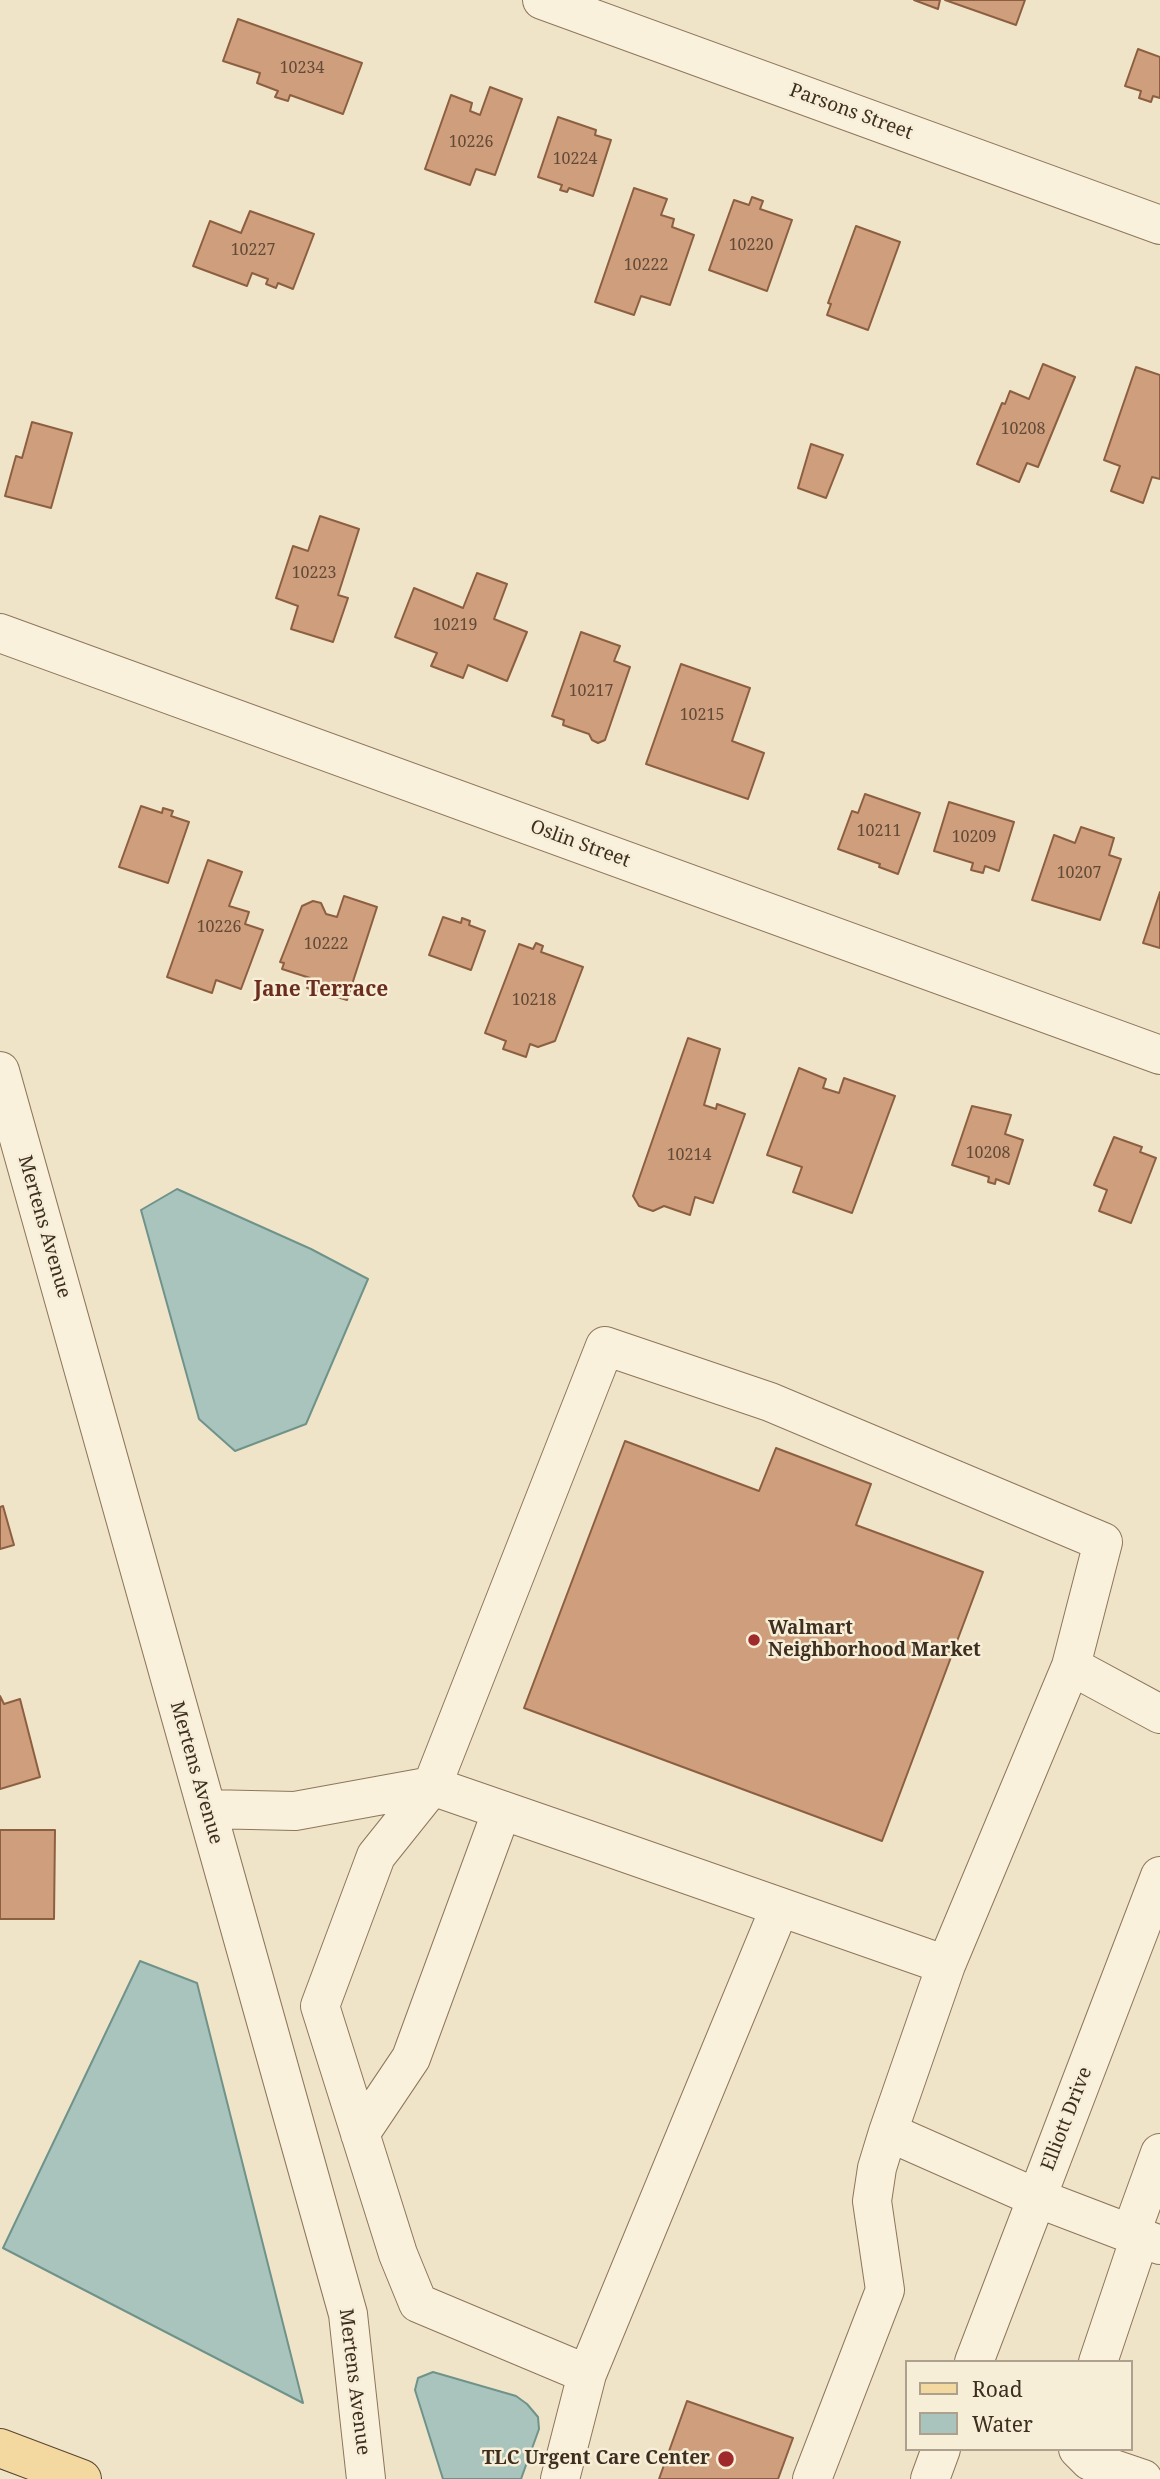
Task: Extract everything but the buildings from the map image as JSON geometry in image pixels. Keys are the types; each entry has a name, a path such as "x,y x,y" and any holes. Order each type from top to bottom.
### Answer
{"main road":[{"path":"0,2448 82,2479"}],"street":[{"name":"Parsons Street","path":"542,0 1160,225"},
{"name":"Oslin Street","path":"0,632 1160,1055"},
{"name":"Mertens Avenue","path":"0,1071 348,2314 366,2479"},
{"path":"587,2374 418,2303 398,2254 320,2006 376,1856 432,1786 605,1346 770,1402 1103,1542 1072,1666 946,1965 888,2132 877,2168 872,2201 885,2290 812,2479"},
{"path":"1072,1666 1160,1713"},
{"path":"207,1809 295,1811 432,1786 946,1965"},
{"path":"360,2134 411,2058 502,1810"},
{"name":"Elliott Drive","path":"975,2360 1158,1887"},
{"path":"560,2479 587,2374 780,1907"},
{"path":"888,2132 1037,2199 1144,2238"},
{"path":"1099,2360 1144,2238 1160,2152"},
{"path":"930,2479 940,2451"},
{"path":"1080,2451 1090,2461 1143,2479"}],"water":[{"path":"177,1189 311,1249 368,1279 306,1424 235,1451 199,1419 141,1210"},
{"path":"140,1961 197,1983 303,2403 3,2248"},
{"path":"433,2372 516,2396 538,2417 539,2429 521,2479 443,2479 415,2390 418,2378"}],"place":[{"name":"Walmart Neighborhood Market","path":"754,1640"},
{"name":"TLC Urgent Care Center","path":"726,2459"}],"district":[{"name":"Jane Terrace","path":"321,990"}]}
